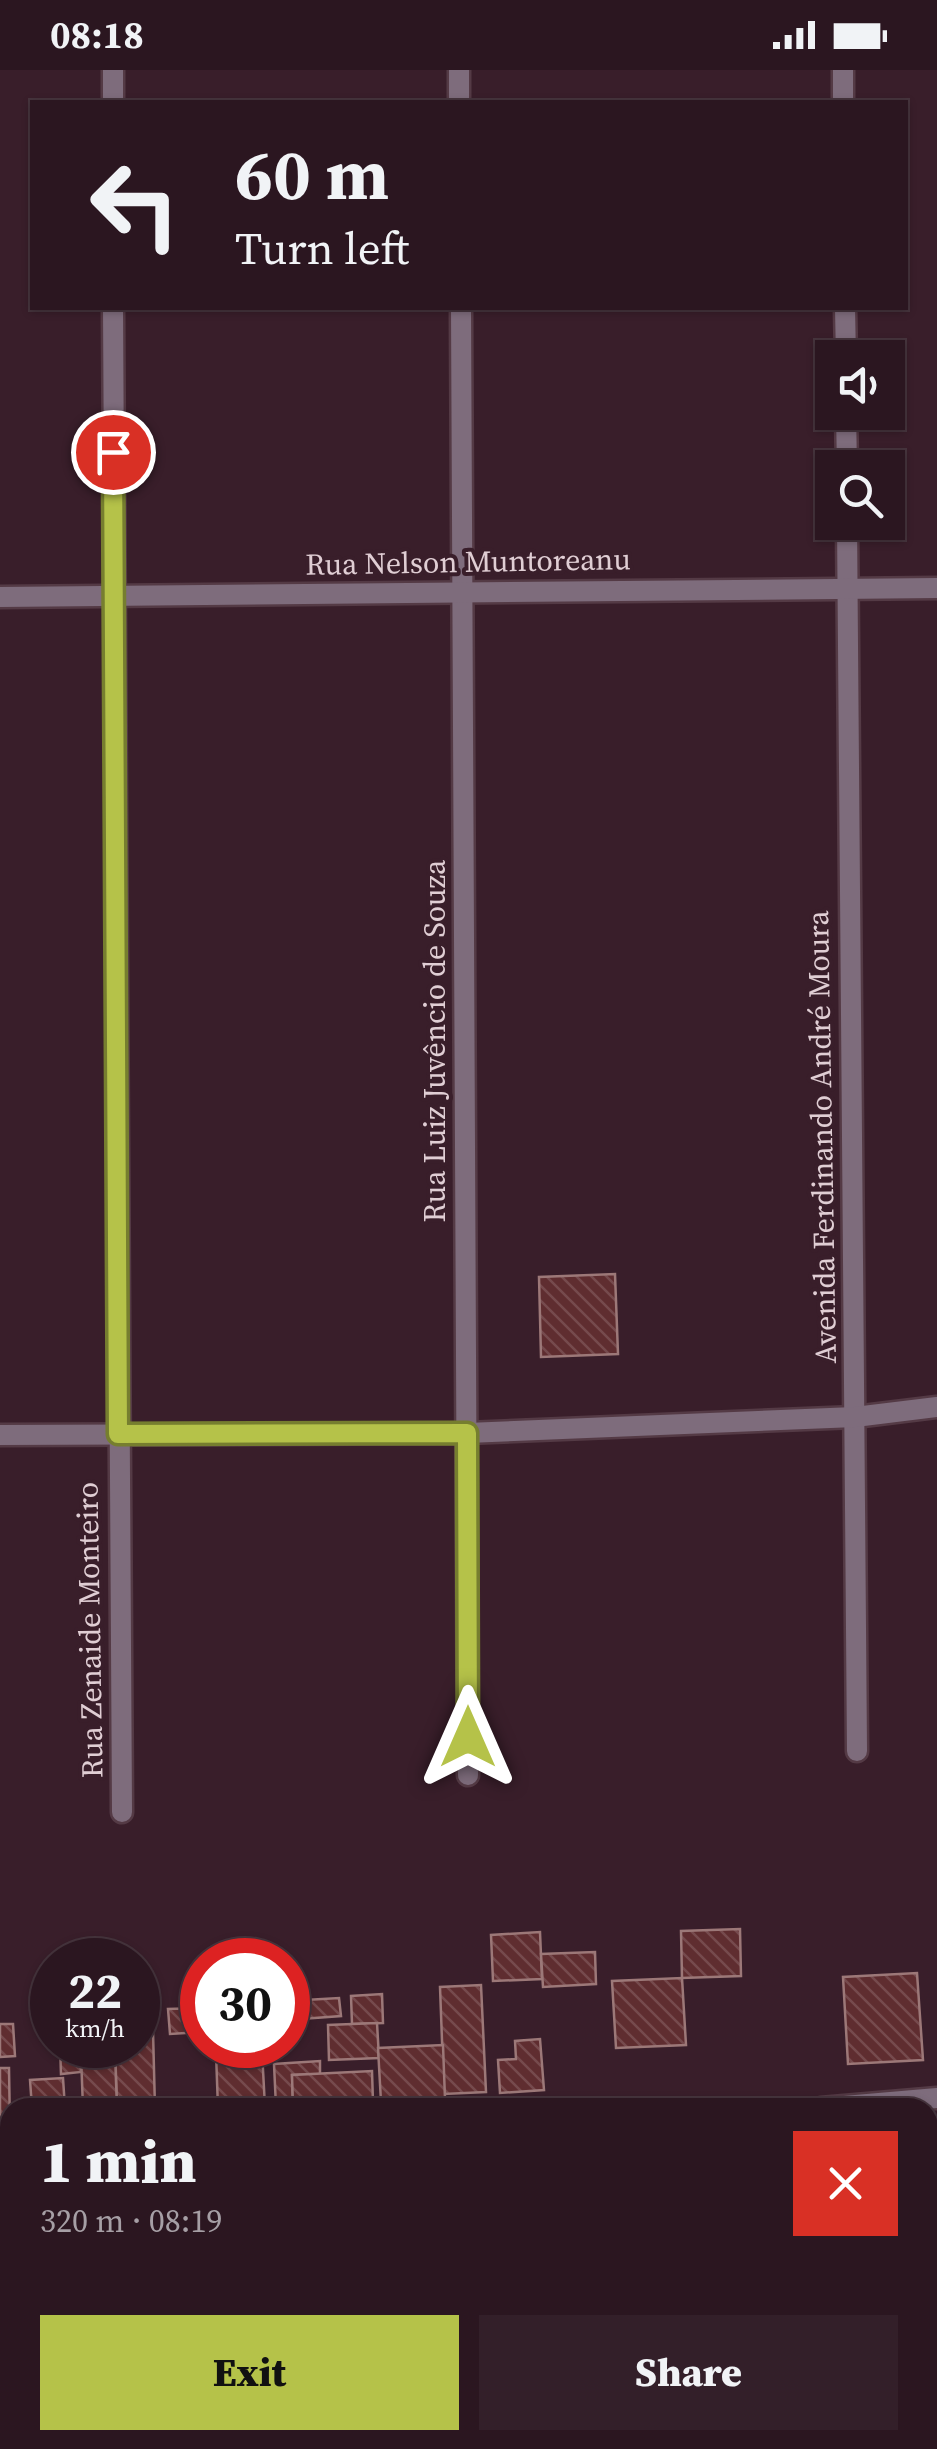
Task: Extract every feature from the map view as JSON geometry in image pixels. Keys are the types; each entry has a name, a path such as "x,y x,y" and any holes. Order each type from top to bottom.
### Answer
{"street":[{"path":"113,70 113,100"},
{"path":"459,70 460,100"},
{"path":"843,70 844,100"},
{"name":"Rua Zenaide Monteiro","path":"113,310 122,1812"},
{"name":"Rua Luiz Juvêncio de Souza","path":"460,310 468,1775"},
{"path":"845,310 846,340"},
{"name":"Avenida Ferdinando André Moura","path":"847,540 857,1751"},
{"name":"Rua Nelson Muntoreanu","path":"0,597 937,588"},
{"path":"0,1435 467,1433 855,1417 937,1407"}],"building":[{"path":"615,1274 618,1354 541,1357 539,1277"},
{"path":"740,1929 741,1976 682,1978 681,1931"},
{"path":"540,1932 542,1979 493,1981 491,1935"},
{"path":"595,1952 596,1984 543,1987 541,1954"},
{"path":"917,1973 923,2060 848,2064 843,1977"},
{"path":"682,1978 686,2045 616,2048 612,1981"},
{"path":"481,1985 486,2092 444,2094 440,1987"},
{"path":"382,1994 383,2023 352,2024 351,1996"},
{"path":"339,1998 341,2016 310,2018 310,2000"},
{"path":"168,2009 180,2009 180,2033 170,2034"},
{"path":"377,2023 379,2058 329,2060 328,2025"},
{"path":"0,2024 13,2024 15,2056 0,2057"},
{"path":"540,2039 544,2090 500,2093 498,2060 516,2059 515,2041"},
{"path":"443,2045 445,2098 381,2098 378,2048"},
{"path":"320,2061 320,2074 292,2075 293,2098 276,2098 274,2068 310,2068 310,2062"},
{"path":"0,2068 9,2068 10,2098 0,2098"},
{"path":"61,2068 81,2068 81,2072 61,2074"},
{"path":"81,2068 116,2068 117,2098 83,2098"},
{"path":"116,2068 154,2068 155,2098 117,2098"},
{"path":"217,2068 263,2068 265,2098 218,2098"},
{"path":"372,2071 373,2098 293,2098 292,2075"},
{"path":"63,2078 64,2098 31,2098 30,2080"}],"route":[{"path":"113,452 118,1434 467,1433 468,1737"}]}
